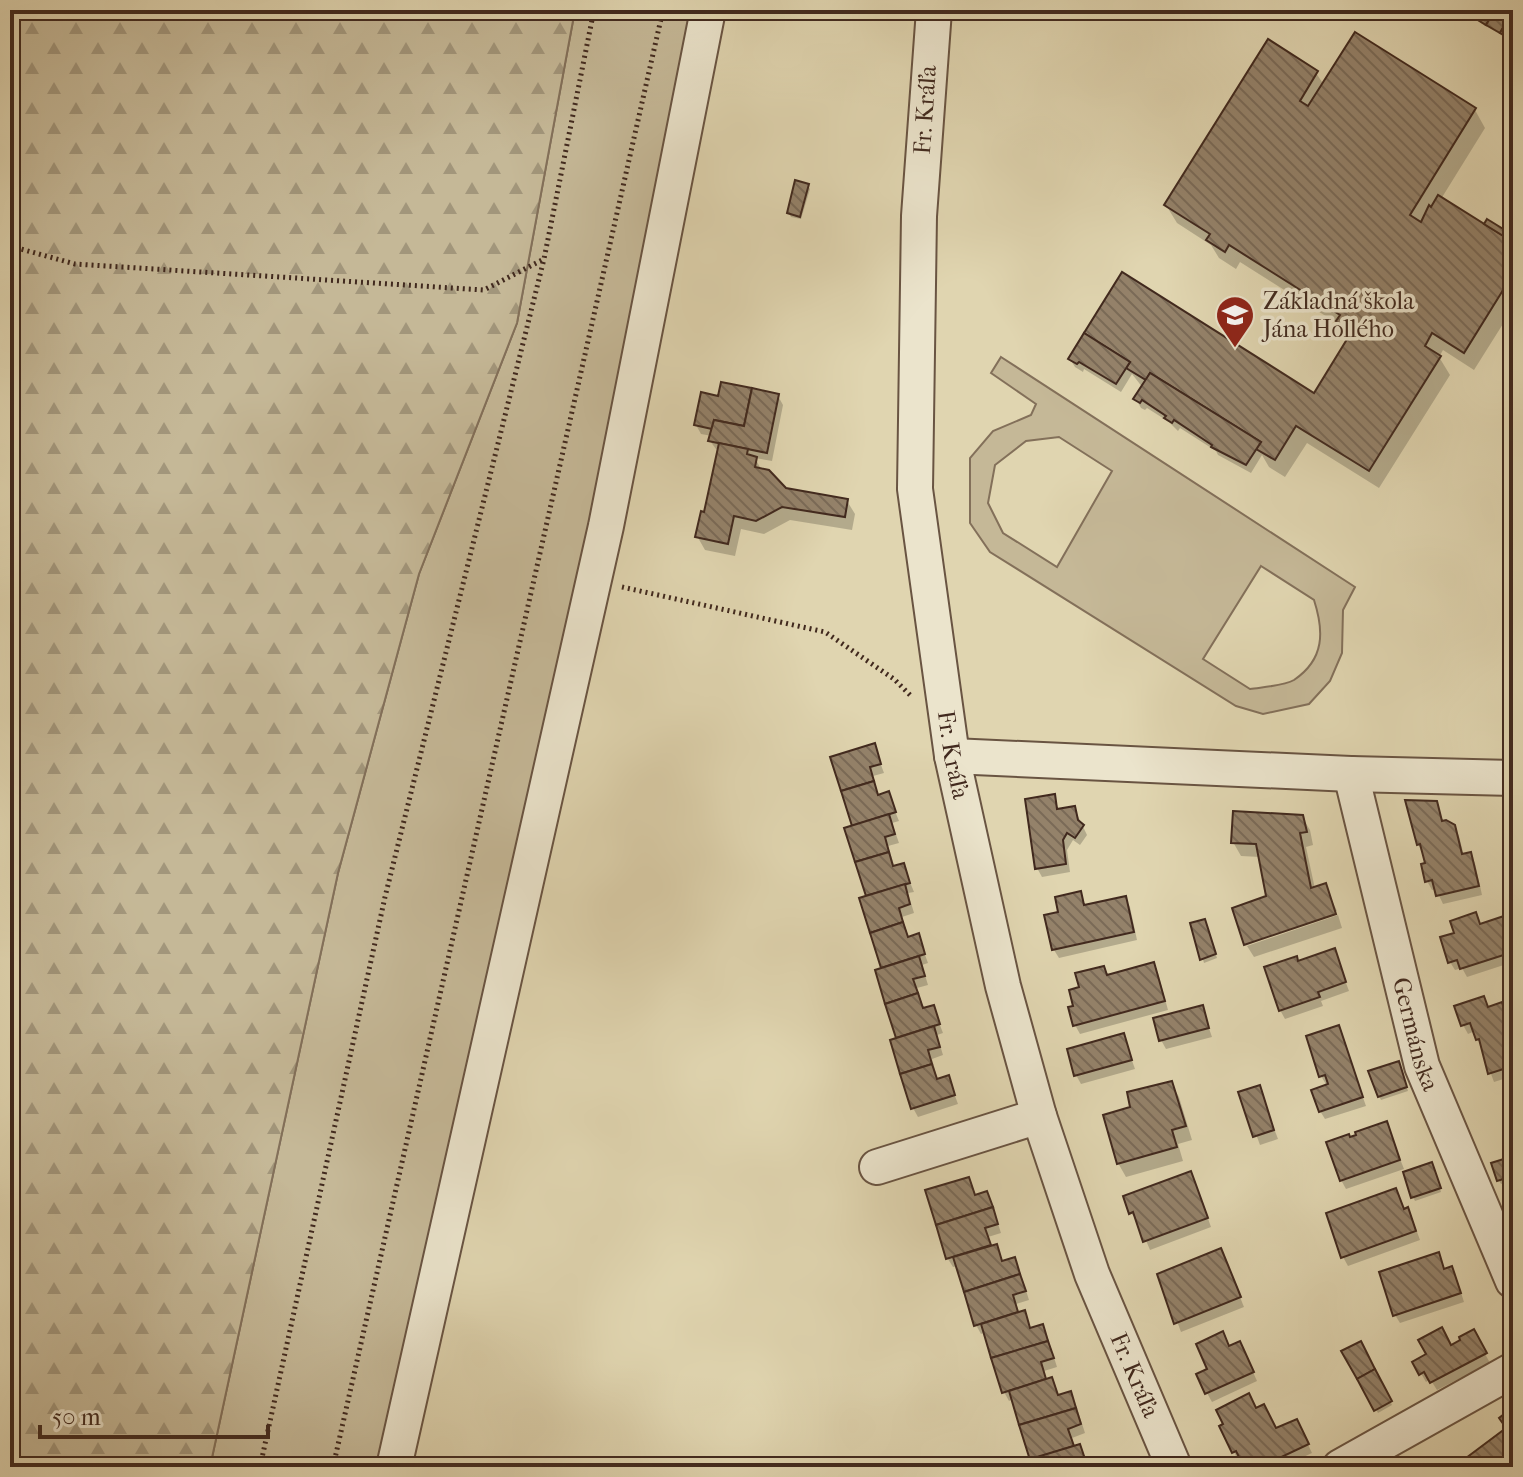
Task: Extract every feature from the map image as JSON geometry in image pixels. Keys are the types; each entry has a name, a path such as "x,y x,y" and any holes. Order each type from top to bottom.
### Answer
{"street":[{"path":"394,1467 594,580 708,10"},
{"name":"Fr. Kráľa","path":"934,10 919,216 915,489 950,742 1003,986 1039,1116 1092,1274 1174,1467"},
{"path":"950,742 1351,774 1513,778"},
{"name":"Germánska","path":"1351,774 1422,1066 1513,1281"},
{"path":"877,1167 1039,1116"},
{"path":"1340,1467 1513,1370"}],"path":[{"path":"260,1467 385,897 544,259 594,10"},
{"path":"333,1467 663,10"},
{"path":"10,246 75,264 484,290 544,259"},
{"path":"594,580 825,632 894,679 950,742"}],"green space":[{"path":"10,10 575,10 517,323 419,574 338,873 210,1467 10,1467"},
{"path":"575,10 697,10 395,1467 210,1467 338,873 419,574 517,323"},
{"path":"1001,357 1355,587 1343,610 1342,653 1330,681 1309,704 1263,714 1236,706 990,552 970,523 970,458 993,431 1031,415 1036,404 991,373","holes":["1059,437 1112,471 1057,567 1003,533 988,503 995,465 1026,441","1261,566 1314,600 1320,633 1317,654 1304,672 1294,680 1279,685 1250,689 1203,659"]}],"building":[{"path":"1461,10 1477,10 1473,17"},
{"path":"1477,10 1495,10 1486,25 1473,17"},
{"path":"1495,10 1513,10 1500,33 1486,25"},
{"path":"1513,10 1513,41 1500,33"},
{"path":"1355,32 1476,108 1410,215 1421,222 1438,195 1513,242 1513,274 1464,353 1432,333 1425,346 1441,356 1369,471 1296,426 1275,460 1256,449 1261,442 1150,373 1146,380 1126,368 1130,362 1084,333 1122,272 1314,393 1352,331 1336,321 1340,315 1229,245 1225,252 1206,240 1210,234 1164,205 1268,39 1318,71 1300,101 1308,106"},
{"path":"795,180 809,184 800,217 787,213"},
{"path":"1487,219 1513,235 1513,242 1484,224"},
{"path":"1084,333 1130,362 1116,384 1079,362 1077,364 1068,359"},
{"path":"1150,373 1261,442 1246,465 1211,447 1174,420 1172,423 1164,418 1166,416 1142,400 1140,403 1133,399"},
{"path":"721,382 752,388 744,426 714,420 712,429 694,425 701,392 718,396"},
{"path":"752,388 779,394 767,453 708,441 714,420 744,426"},
{"path":"719,443 748,449 747,454 757,457 755,467 769,470 786,488 848,499 845,517 782,507 756,521 734,516 728,544 695,537 701,511 704,512"},
{"path":"875,743 881,764 870,767 874,781 841,791 830,757"},
{"path":"874,781 878,795 889,791 896,812 852,826 841,791"},
{"path":"1055,794 1057,809 1075,806 1078,820 1084,825 1075,838 1067,833 1063,840 1066,864 1035,869 1025,799"},
{"path":"1405,800 1437,801 1442,821 1455,825 1462,854 1471,852 1479,886 1436,896 1432,880 1425,882 1421,864 1425,863"},
{"path":"1233,811 1303,815 1307,832 1300,833 1311,888 1326,883 1336,914 1244,945 1232,908 1266,896 1256,844 1231,843"},
{"path":"889,814 895,834 885,837 889,852 855,862 844,828"},
{"path":"889,852 893,866 904,863 910,883 866,896 855,862"},
{"path":"905,884 910,904 899,908 903,922 870,933 859,898"},
{"path":"1081,891 1084,905 1126,896 1134,932 1052,950 1044,915 1058,912 1055,897"},
{"path":"1476,912 1480,924 1513,913 1513,952 1460,969 1457,960 1448,963 1440,937 1454,933 1450,921"},
{"path":"1205,919 1216,954 1200,960 1190,923"},
{"path":"903,922 908,937 919,933 925,954 881,968 870,933"},
{"path":"1335,948 1346,982 1318,992 1320,997 1279,1011 1264,967 1297,956 1298,961"},
{"path":"919,956 925,976 913,979 918,993 885,1004 875,970"},
{"path":"1154,962 1165,1001 1073,1026 1068,1007 1073,1006 1069,990 1079,987 1075,973 1104,966 1107,975"},
{"path":"918,993 923,1008 934,1005 940,1024 896,1038 885,1004"},
{"path":"1484,996 1488,1007 1502,1002 1504,1009 1513,1007 1513,1066 1488,1074 1479,1039 1476,1040 1470,1023 1461,1026 1454,1006"},
{"path":"1203,1005 1209,1028 1159,1041 1153,1018"},
{"path":"1339,1025 1363,1097 1319,1112 1311,1090 1328,1084 1325,1075 1319,1077 1306,1036"},
{"path":"934,1026 940,1047 928,1050 932,1064 900,1074 890,1040"},
{"path":"1124,1033 1132,1060 1074,1076 1067,1049"},
{"path":"1399,1061 1407,1087 1378,1097 1368,1071"},
{"path":"932,1064 937,1079 949,1075 955,1095 911,1109 900,1074"},
{"path":"1172,1081 1186,1126 1172,1130 1177,1147 1117,1164 1103,1115 1130,1107 1127,1092"},
{"path":"1260,1085 1274,1130 1253,1137 1238,1092"},
{"path":"1387,1121 1400,1160 1340,1181 1326,1142 1349,1134 1350,1137 1356,1135 1355,1132"},
{"path":"1513,1156 1513,1176 1497,1181 1491,1163"},
{"path":"1432,1162 1441,1188 1411,1198 1403,1172"},
{"path":"1191,1171 1208,1218 1143,1242 1133,1212 1129,1214 1123,1196"},
{"path":"969,1177 975,1195 987,1191 993,1207 936,1225 925,1190"},
{"path":"1396,1188 1404,1209 1408,1207 1416,1231 1341,1258 1326,1213"},
{"path":"993,1207 998,1224 985,1228 991,1245 946,1259 936,1225"},
{"path":"997,1244 1002,1261 1015,1257 1020,1274 964,1292 953,1257"},
{"path":"1221,1248 1241,1297 1174,1324 1157,1274"},
{"path":"1439,1252 1444,1269 1452,1266 1461,1293 1393,1316 1379,1272"},
{"path":"1020,1274 1026,1291 1013,1295 1018,1312 974,1326 964,1292"},
{"path":"1025,1310 1030,1328 1043,1324 1048,1341 991,1358 981,1324"},
{"path":"1442,1327 1451,1345 1474,1329 1487,1353 1430,1383 1424,1372 1419,1375 1412,1362 1426,1354 1418,1340"},
{"path":"1223,1331 1229,1346 1240,1341 1254,1372 1205,1394 1196,1374 1207,1369 1196,1344"},
{"path":"1048,1341 1054,1358 1041,1362 1046,1379 1002,1393 991,1358"},
{"path":"1361,1341 1375,1369 1357,1379 1341,1351"},
{"path":"1375,1369 1392,1401 1374,1411 1357,1379"},
{"path":"1052,1377 1058,1395 1071,1391 1076,1408 1019,1425 1009,1391"},
{"path":"1249,1393 1256,1408 1264,1404 1276,1428 1297,1419 1309,1444 1260,1467 1244,1467 1236,1451 1232,1453 1219,1426 1223,1424 1216,1410"},
{"path":"1513,1407 1513,1463 1508,1467 1454,1467 1506,1428 1499,1418"},
{"path":"1076,1408 1081,1424 1068,1429 1074,1446 1030,1460 1019,1425"},
{"path":"1080,1444 1086,1462 1099,1458 1102,1467 1040,1467 1037,1457"}],"place":[{"name":"Základná škola Jána Hollého","path":"1235,349"}]}
